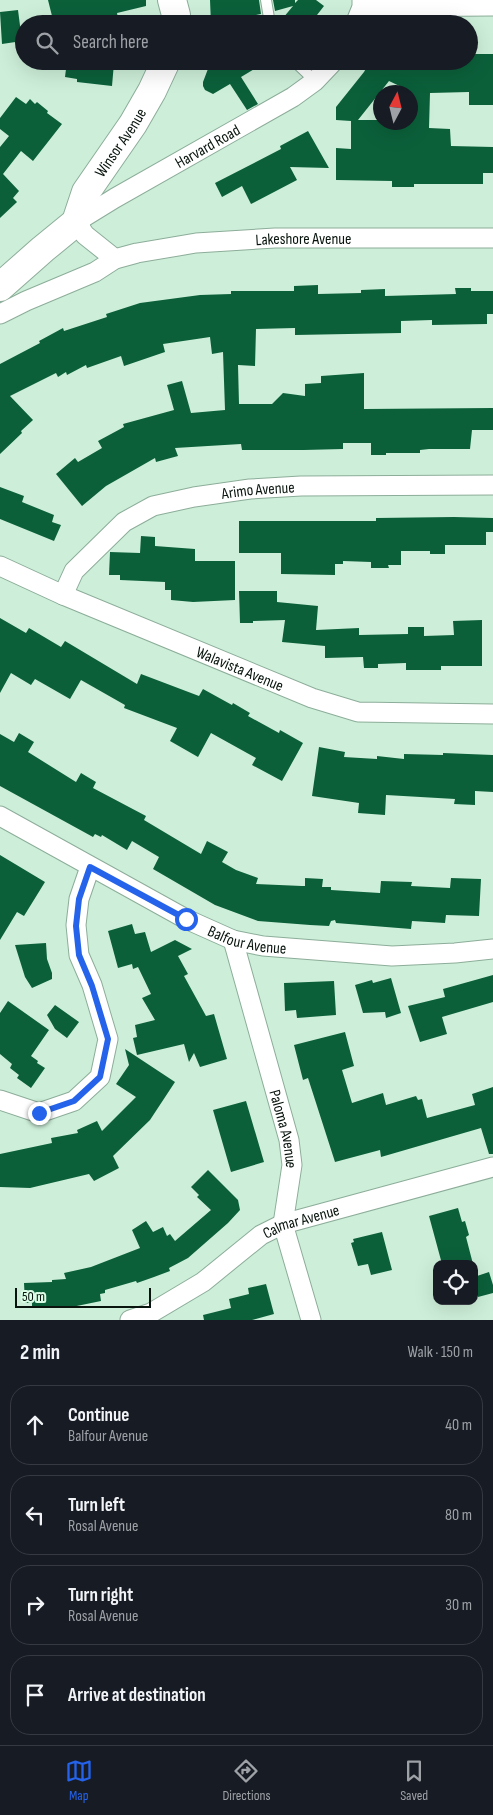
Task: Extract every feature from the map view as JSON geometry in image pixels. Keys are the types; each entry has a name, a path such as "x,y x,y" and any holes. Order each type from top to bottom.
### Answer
{"street":[{"path":"172,0 176,15"},
{"path":"360,10 493,6"},
{"name":"Winsor Avenue","path":"76,222 86,192 133,124 162,70"},
{"name":"Harvard Road","path":"76,222 293,97 315,81 325,70"},
{"path":"0,287 42,249 76,222 85,235 115,259"},
{"name":"Lakeshore Avenue","path":"0,314 95,272 115,259 137,253 196,243 275,238 493,238"},
{"name":"Arimo Avenue","path":"63,595 74,571 124,522 153,506 250,489 301,486 493,485"},
{"name":"Walavista Avenue","path":"0,566 63,595 312,698 358,712 493,714"},
{"name":"Balfour Avenue","path":"0,816 186,919 233,940 262,946 392,956 493,949"},
{"path":"0,1100 39,1113 74,1101 100,1077 108,1039 92,986 79,955 76,926 79,899 90,867"},
{"name":"Paloma Avenue","path":"233,940 289,1140 292,1165 283,1224 311,1320"},
{"name":"Calmar Avenue","path":"130,1320 151,1313 203,1282 261,1235 283,1224 493,1167"}],"lane":[{"path":"266,0 268,15"},
{"path":"303,70 315,81"}],"building":[{"path":"48,0 146,0 146,6 117,13 117,15 52,15"},
{"path":"210,0 259,0 261,14 211,15"},
{"path":"273,0 295,0 295,3 298,0 316,0 324,6 317,15 286,15 293,6 275,11"},
{"path":"18,10 19,15 15,15 15,42 2,44 0,12"},
{"path":"478,54 493,54 493,105 469,105 469,92 430,93 429,128 450,129 451,146 493,147 493,173 483,173 483,184 414,184 414,187 392,187 392,181 336,180 336,148 351,149 351,121 336,120 336,107 365,70 478,70"},
{"path":"66,70 113,70 112,86 77,82 77,79 65,77"},
{"path":"208,70 253,70 241,77 258,104 247,110 230,84 213,94 205,90 203,82"},
{"path":"16,97 26,104 30,99 35,104 37,102 48,111 47,113 62,124 33,161 21,151 3,174 19,191 13,198 17,202 0,218 0,147 9,136 0,129 0,118"},
{"path":"308,131 329,168 290,167 297,180 251,204 242,186 222,197 215,183 281,149 280,146"},
{"path":"318,285 318,294 361,293 361,290 385,289 385,296 456,294 455,288 471,288 471,291 493,291 493,314 487,314 487,324 432,325 432,320 401,321 401,333 295,335 295,328 256,329 255,366 238,365 239,404 272,404 283,393 305,396 305,384 321,383 321,376 364,373 364,409 493,408 493,430 472,430 470,449 429,449 420,450 420,453 386,453 386,455 371,455 371,443 343,443 343,449 304,450 242,450 241,444 175,448 178,456 156,462 155,458 106,486 82,506 56,474 75,458 78,462 102,448 98,441 124,427 123,424 174,410 167,385 182,381 191,413 225,410 223,352 212,354 210,337 163,344 165,352 124,366 121,356 87,368 86,365 67,375 66,372 58,377 56,373 10,396 33,420 0,454 0,364 40,343 39,341 63,328 64,331 107,317 106,314 140,303 200,295 231,294 231,291 294,291 294,286"},
{"path":"0,487 24,496 22,502 54,515 52,522 61,525 54,541 0,519"},
{"path":"376,518 493,518 493,532 486,532 486,545 445,545 445,554 430,554 430,551 401,551 401,565 388,565 389,568 371,568 371,562 343,561 343,564 335,564 335,575 281,574 281,553 239,553 239,521 376,521"},
{"path":"141,536 155,537 155,546 195,549 195,561 235,561 235,600 193,602 171,600 171,590 165,590 165,582 120,580 120,575 109,575 110,552 140,553"},
{"path":"239,591 277,591 277,602 318,606 316,630 359,628 359,635 408,634 408,627 424,627 424,636 454,635 453,621 482,620 482,666 441,666 441,670 406,670 406,663 378,664 378,668 364,668 363,657 325,658 325,646 282,642 285,620 240,623"},
{"path":"0,618 26,633 29,628 61,647 65,641 137,684 141,674 199,696 203,689 232,705 233,703 250,713 248,716 279,733 280,730 303,743 282,781 252,765 256,758 211,733 198,757 170,741 177,728 124,708 125,705 81,680 70,699 35,679 31,685 11,673 0,693"},
{"path":"19,733 34,742 28,752 76,782 81,773 96,782 93,788 146,816 144,820 201,854 207,841 228,852 222,862 236,870 258,878 256,884 305,886 305,878 323,879 322,887 331,887 331,890 380,893 381,881 412,882 411,886 450,888 451,878 481,879 479,916 446,915 445,923 412,921 411,929 336,923 335,920 331,921 329,926 258,921 215,905 153,869 159,857 132,841 127,850 102,835 101,837 95,834 93,837 0,786 0,734 14,742"},
{"path":"319,747 345,752 344,757 377,759 377,756 404,759 404,754 493,755 493,792 475,791 475,805 454,804 455,799 386,795 385,815 358,813 359,803 312,796"},
{"path":"0,855 45,882 24,916 17,912 0,940"},
{"path":"132,924 135,934 145,932 151,952 175,940 192,949 178,956 188,974 184,976 206,1016 214,1014 227,1059 200,1067 194,1053 189,1062 184,1044 137,1055 133,1038 137,1037 135,1025 155,1020 142,998 151,994 138,967 133,969 132,964 118,968 108,931"},
{"path":"46,943 47,959 52,979 32,988 25,977 15,945"},
{"path":"493,975 493,1002 442,1017 447,1034 420,1042 408,1006 445,997 443,989"},
{"path":"391,978 401,1013 386,1018 385,1012 363,1013 355,985 372,980 373,983"},
{"path":"334,981 336,1015 297,1018 296,1010 285,1011 284,983"},
{"path":"8,1001 49,1030 31,1056 45,1068 31,1088 17,1078 19,1075 10,1068 12,1064 0,1054 0,1013"},
{"path":"55,1005 79,1022 67,1038 55,1029 47,1015"},
{"path":"345,1032 354,1066 342,1070 352,1103 383,1093 386,1105 416,1096 418,1100 422,1099 427,1118 475,1105 472,1094 493,1087 493,1154 489,1154 481,1128 381,1157 380,1150 335,1162 308,1078 303,1080 294,1045"},
{"path":"125,1049 175,1082 150,1120 113,1156 119,1168 94,1181 89,1174 30,1188 0,1187 0,1154 52,1143 51,1138 78,1133 77,1130 97,1121 102,1131 136,1097 116,1084 129,1065"},
{"path":"246,1101 264,1162 231,1172 213,1110"},
{"path":"208,1170 238,1200 240,1210 188,1258 169,1268 170,1271 137,1283 136,1281 105,1290 105,1293 100,1294 101,1301 67,1308 32,1306 32,1303 25,1303 24,1283 52,1282 52,1280 66,1279 64,1273 91,1267 140,1248 132,1230 146,1221 153,1232 163,1227 167,1236 170,1234 175,1241 211,1210 197,1197 199,1195 191,1187"},
{"path":"458,1208 462,1222 465,1221 469,1235 466,1237 472,1260 441,1260 429,1216"},
{"path":"382,1232 392,1270 371,1275 368,1264 358,1266 351,1243 354,1242 353,1239"},
{"path":"489,1272 493,1293 478,1297 478,1276"},
{"path":"266,1284 274,1314 252,1320 204,1320 203,1315 231,1308 229,1299 249,1294 248,1288"}],"route":[{"path":"39,1113 74,1101 100,1077 108,1039 92,986 79,955 76,926 79,899 90,867 186,919"}]}
